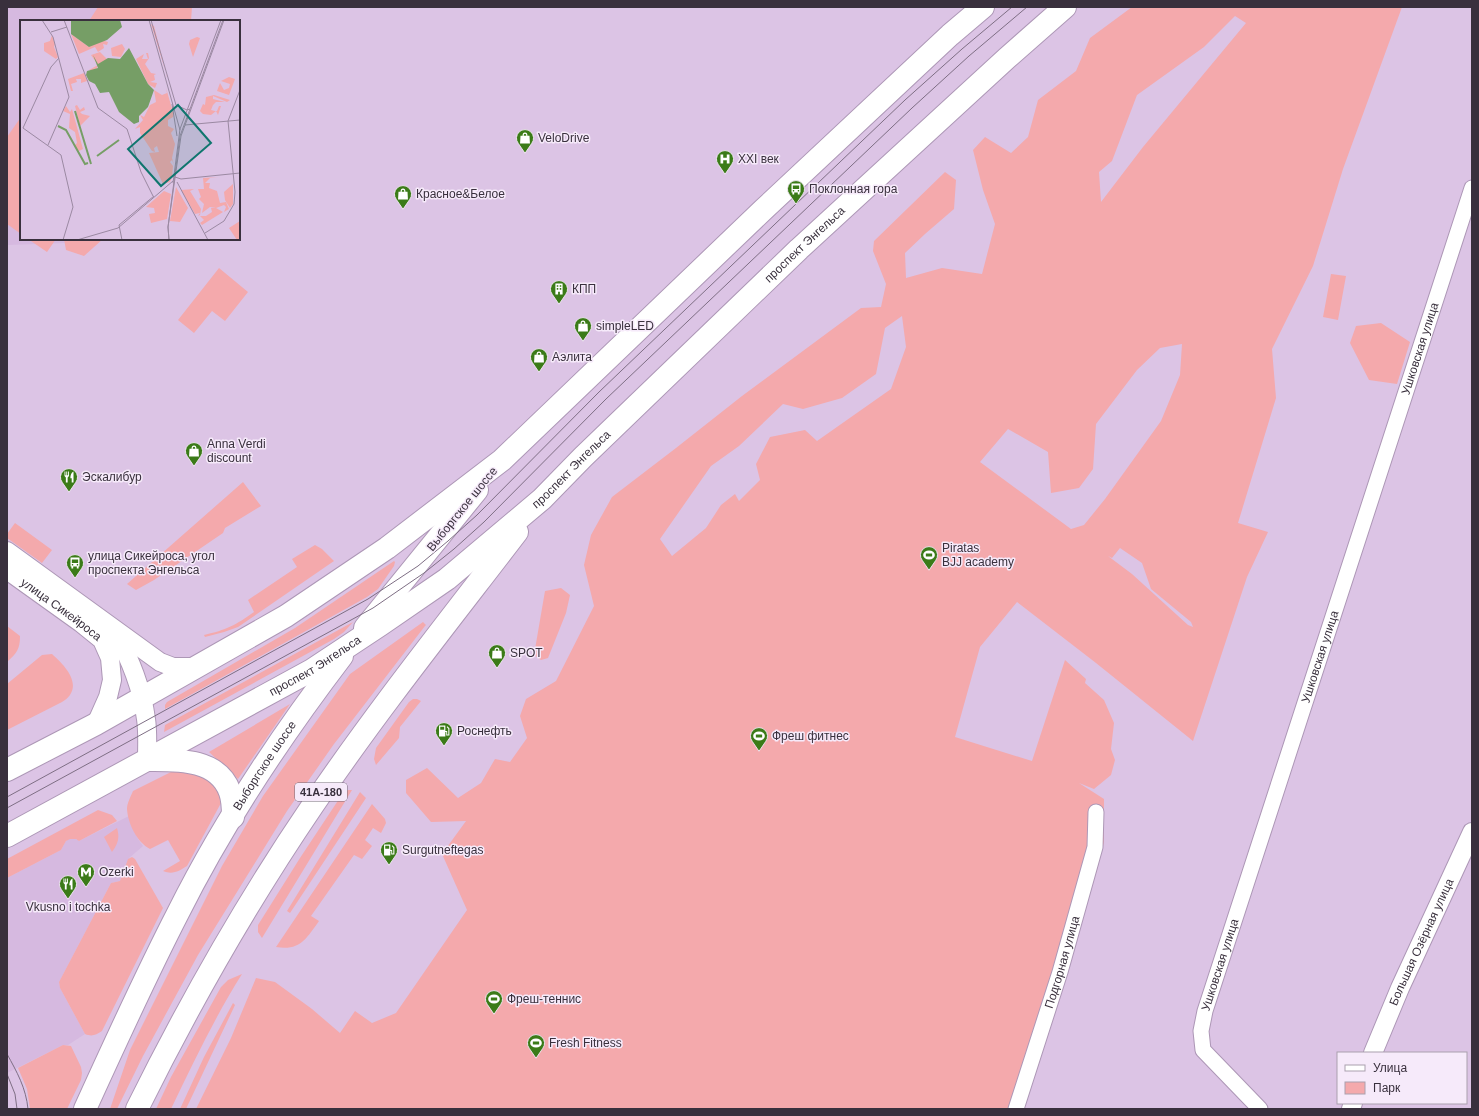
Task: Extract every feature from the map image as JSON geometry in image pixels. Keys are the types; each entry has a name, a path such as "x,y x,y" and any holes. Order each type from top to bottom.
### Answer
{"main road":[{"path":"7,770 142,699 286,616 387,548 502,460 779,195 950,35 983,7"},
{"name":"проспект Энгельса","path":"7,836 312,670 447,579 542,499 583,457 799,249 1006,58 1065,7"},
{"name":"Выборгское шоссе","path":"84,1109 178,913 233,817 282,739 352,644 502,460"},
{"name":"41А-180","path":"137,1109 182,1021 226,943 300,823 371,723 542,499"},
{"path":"147,760 180,760 200,764 211,770 219,776 230,791 233,817"}],"street":[{"name":"Ушковская улица","path":"1260,1109 1203,1050 1201,1031 1205,1011 1472,188"},
{"name":"улица Сикейроса","path":"7,551 160,662 173,667 197,667"},
{"name":"улица Сикейроса","path":"7,570 81,623 102,640 110,658 112,680 108,697 96,724"},
{"name":"улица Сикейроса","path":"114,630 134,671 142,699 146,721 147,760"},
{"name":"Подгорная улица","path":"1016,1109 1060,972 1095,847 1096,812"},
{"name":"Большая Озёрная улица","path":"1373,1052 1400,988 1472,832"}],"shaded area":[{"path":"7,7 131,7 128,20 20,20 20,240 69,240 67,243 7,245"},
{"path":"129,816 130,822 143,846 129,858 120,881 111,883 59,982 60,988 85,1034 68,1045 63,1045 7,1073 7,878 61,850 66,841 70,838 79,841"}],"green space":[{"path":"98,7 192,7 191,20 90,20"},
{"name":"Фреш фитнес","path":"1132,7 1402,7 1343,169 1313,266 1272,349 1276,398 1238,523 1268,532 1247,577 1193,741 1017,602 980,647 955,737 1032,761 1065,660 1086,679 1085,683 1104,700 1114,723 1111,749 1115,760 1111,775 1094,789 1079,783 1104,799 1104,842 1097,870 1024,1109 196,1109 231,1038 256,978 275,982 312,1009 340,1033 355,1011 372,1023 396,1013 467,910 442,854 466,821 431,822 406,793 406,780 427,768 458,798 481,783 495,759 510,762 527,738 520,716 526,699 556,681 594,606 584,565 591,535 612,497 742,396 861,308 881,307 886,284 873,251 874,241 945,172 956,180 954,209 905,253 906,278 942,268 982,274 995,224 983,190 973,150 985,137 1011,153 1028,137 1038,100 1076,71 1090,38","holes":["1235,16 1246,23 1143,147 1101,202 1099,172 1112,161 1137,95 1204,47","902,316 906,347 891,389 817,441 805,430 770,437 756,464 760,480 739,501 735,494 721,505 706,528 672,556 660,539 711,466 739,446 783,404 803,409 842,398 876,374 885,328","1182,344 1180,375 1161,421 1105,499 1084,525 1071,529 980,462 1008,429 1048,452 1051,493 1079,488 1093,469 1096,424 1137,370 1160,348","1120,548 1142,563 1151,589 1191,622 1193,627 1188,625 1132,574 1108,556 1112,558"]},
{"path":"20,118 20,233 7,224 7,137"},
{"path":"29,240 55,240 47,252"},
{"path":"64,240 102,240 84,256 66,250"},
{"path":"219,268 248,292 225,321 212,311 194,333 178,320"},
{"path":"1331,274 1346,276 1338,320 1323,317"},
{"path":"1381,323 1410,342 1397,384 1369,380 1350,343 1356,326"},
{"path":"243,482 261,506 225,528 223,533 154,580 136,590 127,584"},
{"path":"15,523 52,550 42,563 7,538 7,534"},
{"path":"315,545 322,549 334,561 238,627 205,637 204,635 236,624 254,612 248,600 297,567 292,559"},
{"path":"394,561 394,566 378,589 367,597 165,709 167,702 295,628"},
{"path":"561,588 570,595 566,613 548,658 541,660 534,655 545,591"},
{"path":"353,622 344,632 334,639 164,732 165,725"},
{"path":"423,622 426,625 334,744 287,811 198,955 143,1056 117,1109 110,1109 130,1050 222,866 263,796 350,674"},
{"path":"7,626 20,636 17,650 7,662"},
{"path":"52,654 65,667 71,678 73,689 70,695 62,702 7,730 7,684 42,655"},
{"path":"413,699 421,701 400,727 399,738 376,765 374,759 376,748 409,702"},
{"path":"290,704 238,779 209,752"},
{"path":"175,770 210,775 222,798 221,803 187,866 179,871 170,873 163,871 180,861 168,840 150,849 145,846 137,837 131,826 127,809 128,802 133,791"},
{"path":"348,790 352,790 262,938 258,932 258,925 343,793"},
{"path":"360,792 366,798 290,913 287,911"},
{"path":"372,804 385,819 386,823 381,833 373,828 365,840 372,846 362,859 354,855 311,916 319,921 306,938 297,945 291,947 276,947"},
{"path":"98,810 112,815 117,821 79,841 76,839 70,839 66,841 61,850 7,878 7,859"},
{"path":"117,828 118,841 112,852 104,837"},
{"path":"132,857 135,859 163,908 102,1031 98,1034 87,1035 85,1034 60,988 59,982 111,883 120,881 128,859"},
{"path":"242,974 213,1023 171,1109 156,1109 171,1077 221,987 228,980"},
{"path":"233,1003 235,1005 186,1109 180,1109 204,1057"},
{"path":"63,1045 71,1046 81,1067 82,1073 81,1080 67,1109 30,1109 27,1089 18,1068"}],"tram line":[{"path":"7,797 368,599 418,566 477,515 599,392 905,100 1012,7"},
{"path":"7,808 373,608 424,573 484,522 606,399 912,108 969,56 1027,7"},
{"path":"7,1054 23,1087 28,1109"},
{"path":"7,1074 15,1094 17,1109"}],"place":[{"name":"VeloDrive","path":"525,153"},
{"name":"XXI век","path":"725,174"},
{"name":"Поклонная гора","path":"796,204"},
{"name":"Красное&Белое","path":"403,209"},
{"name":"КПП","path":"559,304"},
{"name":"simpleLED","path":"583,341"},
{"name":"Аэлита","path":"539,372"},
{"name":"Anna Verdi discount","path":"194,466"},
{"name":"Эскалибур","path":"69,492"},
{"name":"Piratas BJJ academy","path":"929,570"},
{"name":"улица Сикейроса, угол проспекта Энгельса","path":"75,578"},
{"name":"SPOT","path":"497,668"},
{"name":"Роснефть","path":"444,746"},
{"name":"Фреш фитнес","path":"759,751"},
{"name":"Surgutneftegas","path":"389,865"},
{"name":"Ozerki","path":"86,887"},
{"name":"Vkusno i tochka","path":"68,899"},
{"name":"Фреш-теннис","path":"494,1014"},
{"name":"Fresh Fitness","path":"536,1058"}]}
